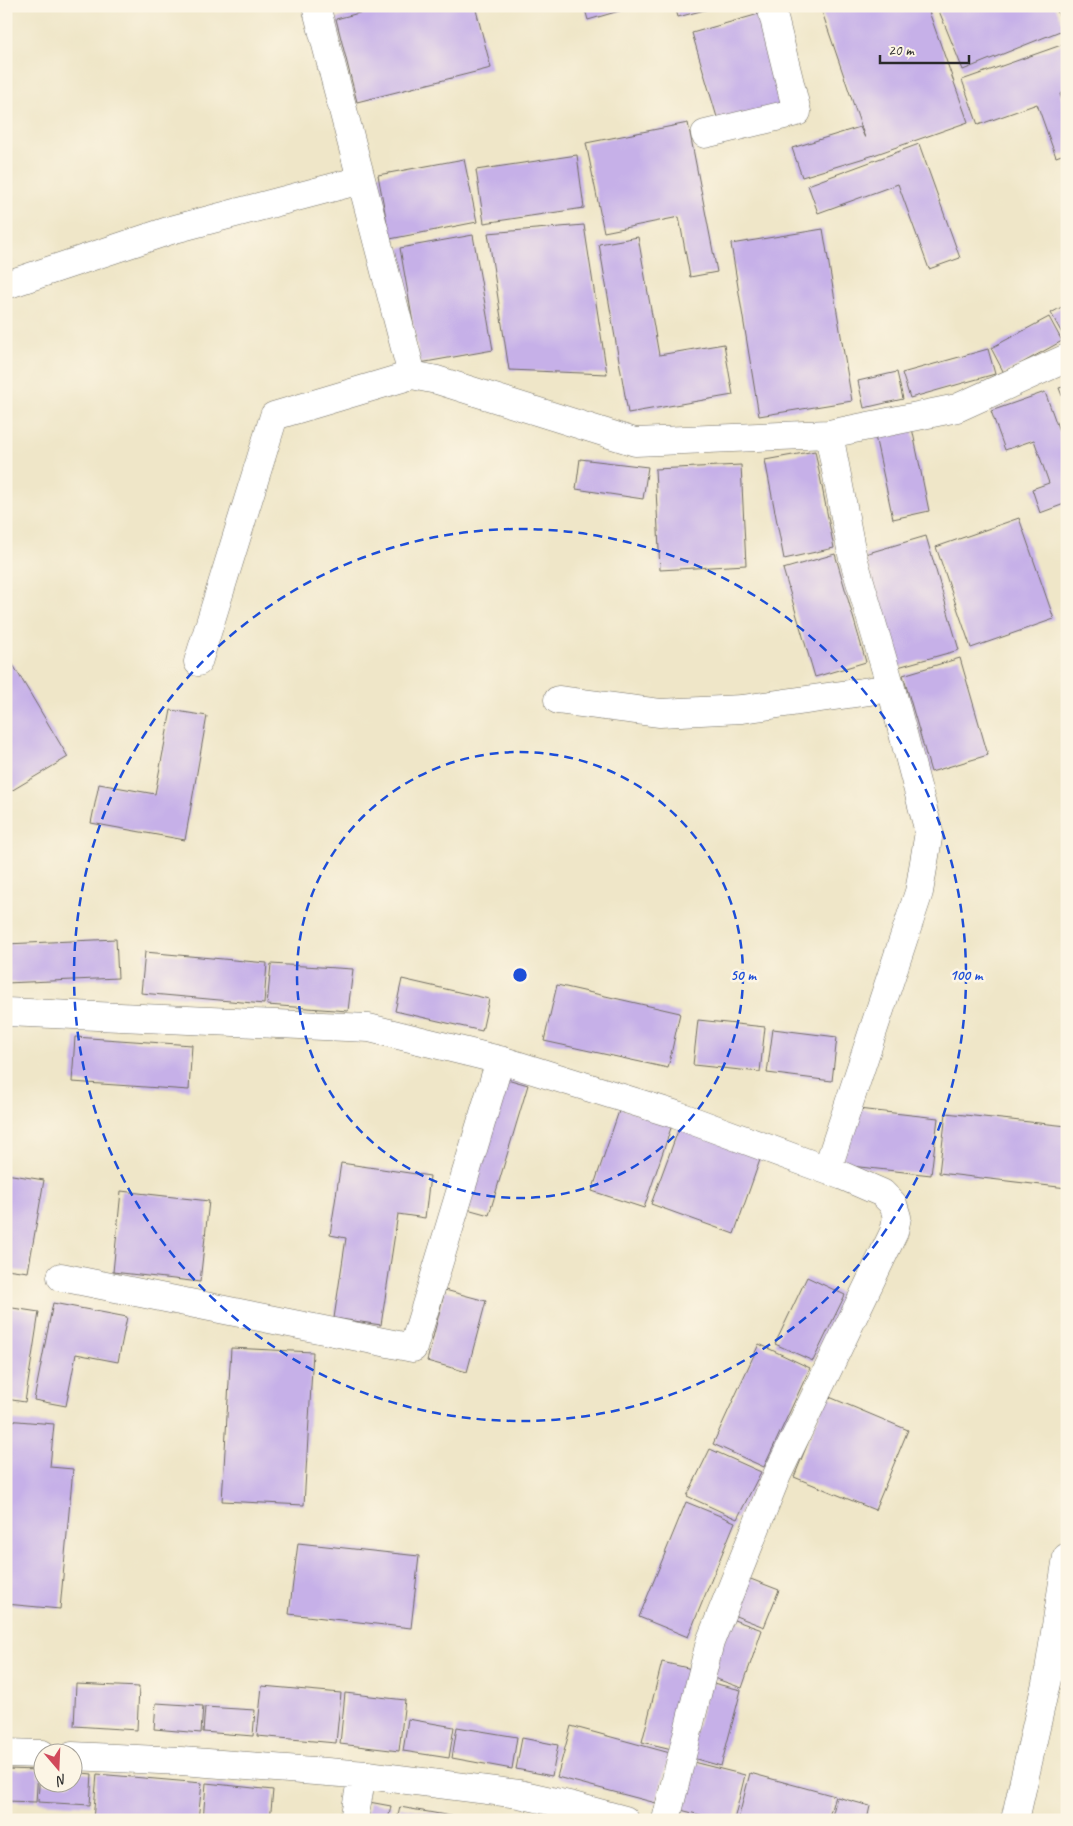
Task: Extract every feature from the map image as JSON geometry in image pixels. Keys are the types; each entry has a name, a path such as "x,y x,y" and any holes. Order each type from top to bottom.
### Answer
{"street":[{"path":"705,134 797,112 771,6"},
{"path":"317,7 412,375"},
{"path":"6,285 171,230 361,180"},
{"path":"198,662 274,416 412,375 437,380 635,442 829,434 956,408 1067,358"},
{"path":"827,1170 920,892 929,832 891,688 852,554 829,434"},
{"path":"558,700 660,713 742,709 891,688"},
{"path":"6,1012 369,1028 500,1060 677,1115 827,1170 882,1194 893,1204 897,1217 894,1232 777,1475 710,1642 666,1820"},
{"path":"60,1277 413,1348 500,1060"},
{"path":"1015,1820 1049,1670 1067,1557"},
{"path":"6,1753 32,1754"},
{"path":"82,1757 362,1775 519,1794 571,1813 625,1820"},
{"path":"354,1820 362,1775"}],"building":[{"path":"386,6 475,6 491,68 357,102 336,19"},
{"path":"584,6 633,6 633,7 588,20"},
{"path":"675,6 715,6 716,7 678,17"},
{"path":"820,6 927,6 968,122 871,156 802,177 792,148 860,127 865,138"},
{"path":"937,6 1055,6 1065,29 963,70"},
{"path":"759,14 786,104 719,124 692,33"},
{"path":"1067,43 1067,91 1060,94 1067,113 1067,153 1056,157 1037,104 978,125 962,80"},
{"path":"688,123 717,272 690,277 679,217 604,232 586,143"},
{"path":"919,144 960,258 929,269 898,184 818,213 808,185"},
{"path":"577,155 584,208 484,223 476,170"},
{"path":"464,159 477,222 390,239 378,175"},
{"path":"584,225 607,374 509,370 488,233"},
{"path":"823,229 852,401 759,416 731,244"},
{"path":"473,235 493,350 420,363 400,248"},
{"path":"638,237 659,355 724,344 733,395 628,413 599,244"},
{"path":"1067,304 1067,338 1065,339 1051,313"},
{"path":"1049,317 1062,341 1004,373 991,348"},
{"path":"988,349 995,374 910,398 902,373"},
{"path":"897,372 903,399 864,408 858,381"},
{"path":"1067,386 1067,408 1059,388"},
{"path":"1045,392 1067,453 1067,503 1040,513 1032,489 1049,483 1034,440 1005,450 991,411"},
{"path":"912,428 929,511 893,519 875,436"},
{"path":"815,451 834,548 784,559 765,460"},
{"path":"580,459 648,467 643,499 576,489"},
{"path":"741,465 746,565 660,570 655,469"},
{"path":"1019,518 1054,619 971,648 936,547"},
{"path":"926,536 959,650 898,667 865,554"},
{"path":"835,554 866,662 815,677 783,569"},
{"path":"960,658 988,755 931,772 903,675"},
{"path":"12,663 68,757 6,794 6,666"},
{"path":"171,710 207,716 185,840 91,823 99,784 155,794"},
{"path":"116,939 118,978 6,983 6,944"},
{"path":"145,952 267,963 264,1004 141,993"},
{"path":"271,964 353,969 348,1011 267,1005"},
{"path":"402,979 489,999 482,1031 395,1011"},
{"path":"557,985 680,1013 668,1068 544,1041"},
{"path":"698,1020 765,1027 760,1072 693,1065"},
{"path":"773,1029 837,1037 832,1081 767,1073"},
{"path":"75,1037 192,1045 189,1090 72,1082"},
{"path":"500,1077 528,1085 489,1215 460,1207"},
{"path":"620,1108 672,1125 644,1208 592,1191"},
{"path":"849,1108 938,1118 931,1175 842,1165"},
{"path":"946,1113 1067,1126 1067,1188 939,1173"},
{"path":"679,1128 761,1157 734,1234 651,1204"},
{"path":"341,1163 430,1176 425,1218 398,1214 381,1325 334,1318 346,1238 330,1235"},
{"path":"6,1174 44,1180 28,1272 6,1269"},
{"path":"121,1191 209,1201 200,1282 113,1272"},
{"path":"807,1277 845,1295 813,1361 775,1344"},
{"path":"445,1290 486,1301 467,1372 427,1361"},
{"path":"53,1303 127,1317 118,1362 76,1354 66,1406 34,1400"},
{"path":"6,1307 39,1312 25,1402 6,1399"},
{"path":"759,1344 810,1368 764,1467 713,1444"},
{"path":"231,1348 313,1352 304,1505 222,1501"},
{"path":"827,1396 908,1430 875,1510 794,1477"},
{"path":"6,1420 54,1424 50,1467 73,1469 60,1609 6,1604"},
{"path":"710,1449 761,1472 737,1519 687,1496"},
{"path":"686,1502 735,1522 688,1637 639,1617"},
{"path":"298,1543 419,1556 411,1628 289,1614"},
{"path":"748,1578 779,1590 764,1627 733,1615"},
{"path":"731,1619 762,1630 742,1688 711,1677"},
{"path":"662,1662 692,1669 672,1749 642,1742"},
{"path":"709,1682 741,1690 721,1766 689,1757"},
{"path":"76,1684 139,1687 137,1730 74,1726"},
{"path":"262,1686 341,1693 336,1743 257,1736"},
{"path":"345,1693 405,1700 399,1751 340,1744"},
{"path":"156,1703 203,1706 201,1733 154,1729"},
{"path":"205,1707 255,1710 253,1736 203,1732"},
{"path":"408,1719 454,1727 449,1758 403,1751"},
{"path":"571,1726 670,1753 656,1803 557,1777"},
{"path":"457,1727 517,1737 512,1769 452,1758"},
{"path":"522,1738 558,1745 552,1776 516,1769"},
{"path":"689,1761 745,1775 734,1820 720,1820 677,1809"},
{"path":"6,1769 32,1770 32,1794 36,1794 36,1802 6,1801"},
{"path":"82,1773 92,1774 90,1805 38,1802 38,1794 82,1794"},
{"path":"750,1773 835,1796 828,1820 738,1820"},
{"path":"97,1774 202,1783 198,1820 93,1820"},
{"path":"206,1783 273,1790 270,1820 203,1820"},
{"path":"837,1797 870,1806 867,1820 831,1820"},
{"path":"369,1802 391,1806 388,1820 366,1820"},
{"path":"400,1807 468,1819 468,1820 397,1820"}]}
